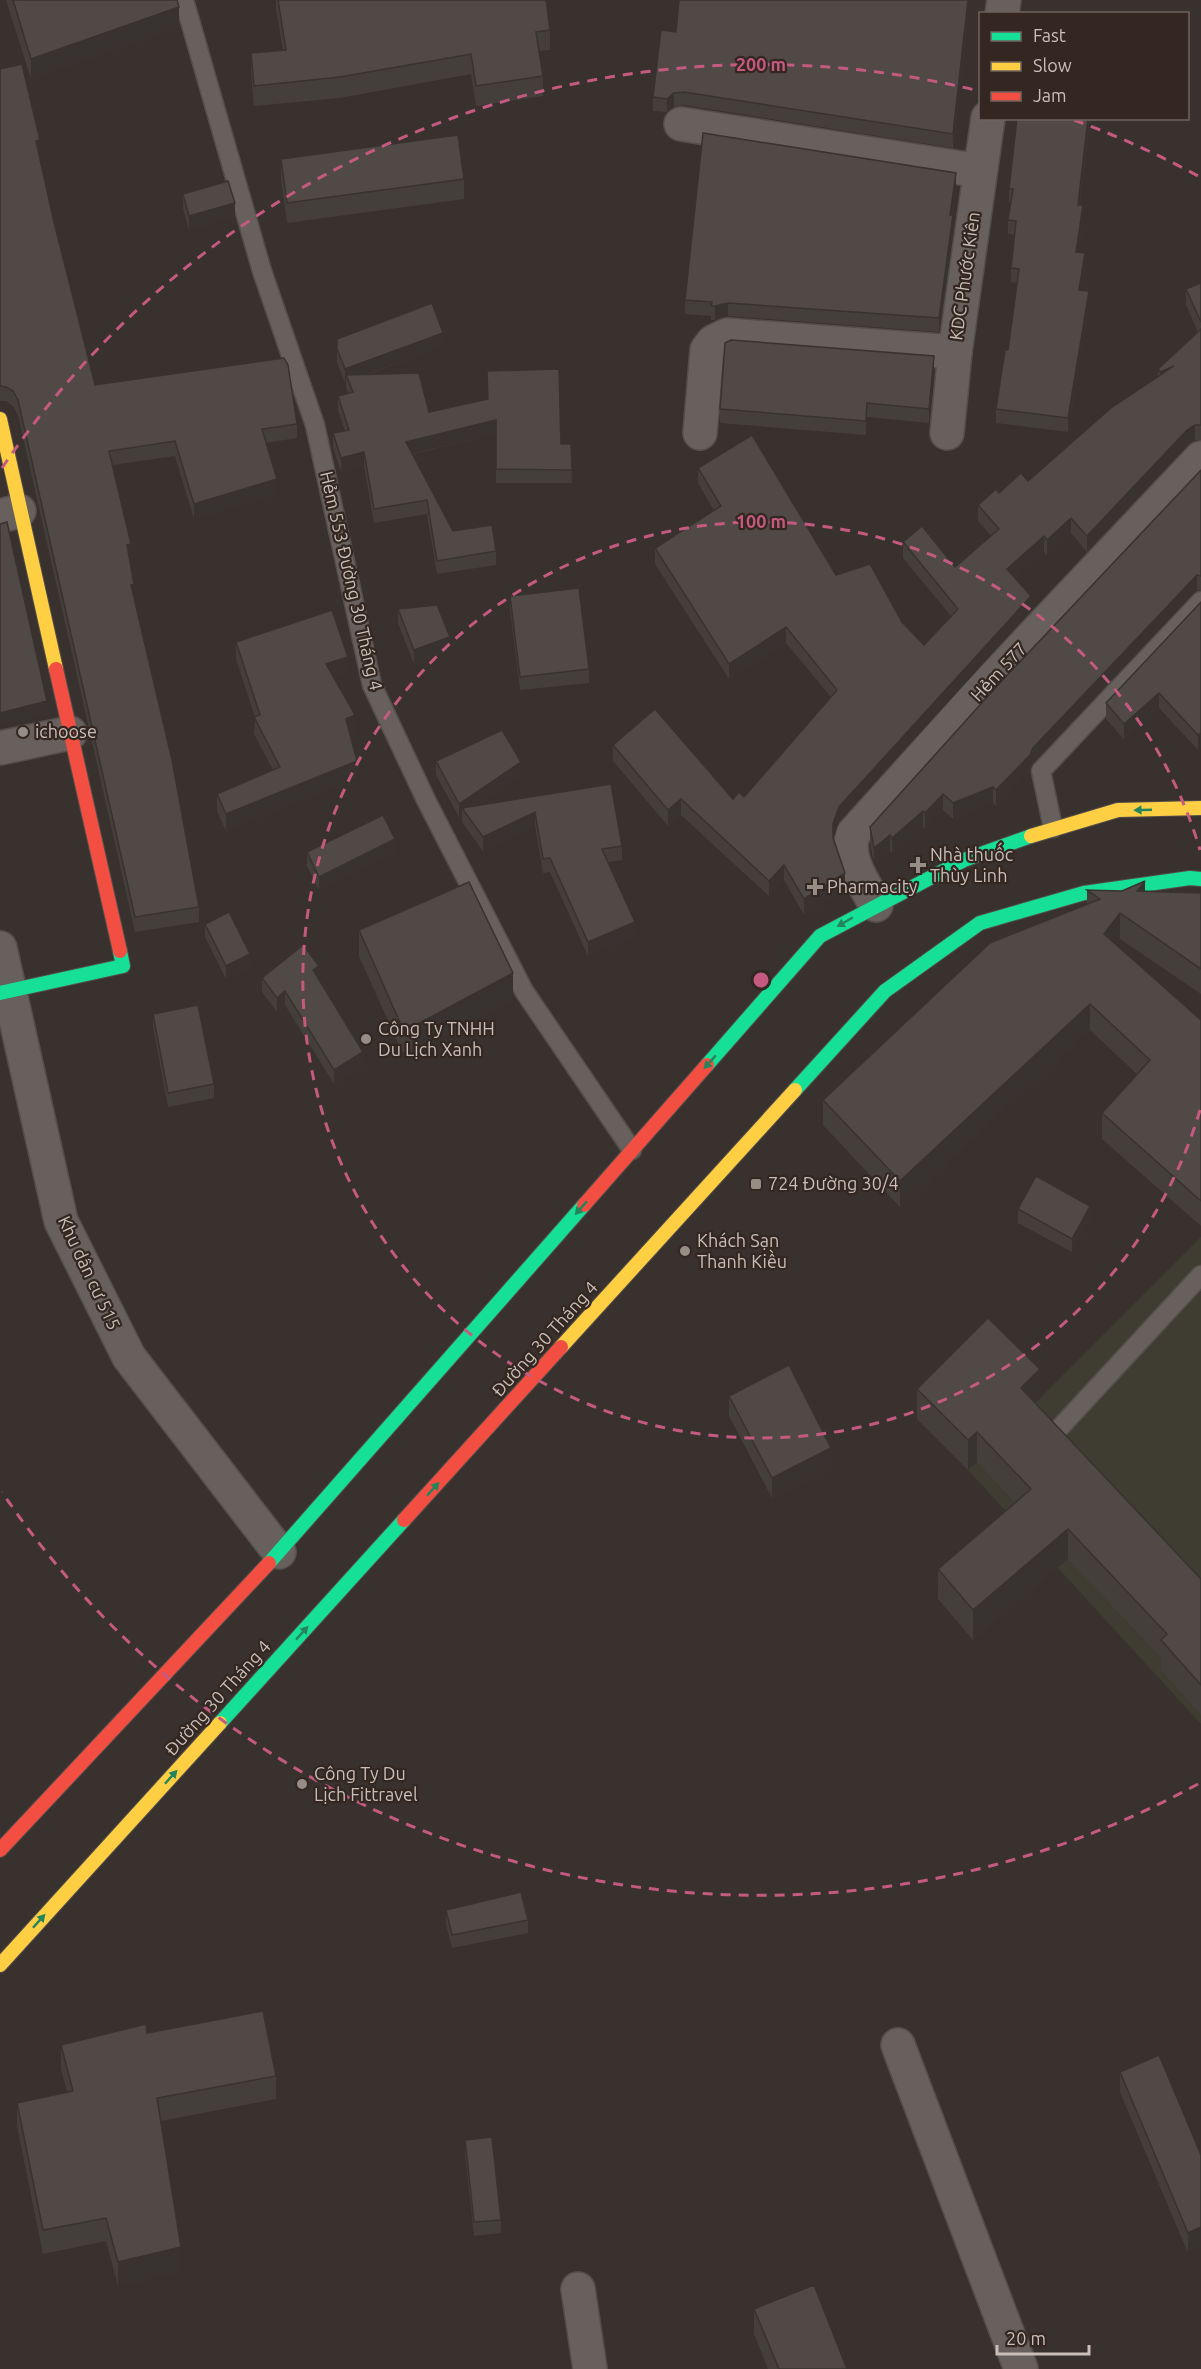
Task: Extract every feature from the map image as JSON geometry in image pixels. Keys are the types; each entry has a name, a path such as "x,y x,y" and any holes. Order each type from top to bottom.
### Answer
{"main road":[{"path":"0,419 9,514 70,733 123,966 5,993"},
{"path":"0,1850 279,1552 820,936 876,904 964,860 1053,828 1118,810 1201,808"},
{"name":"Đường 30 Tháng 4","path":"0,1965 885,991 980,923 1084,893 1190,878 1201,879"}],"street":[{"name":"KDC Phước Kiên","path":"947,433 955,351 988,120"},
{"path":"681,124 980,171"},
{"path":"700,433 707,350 713,342 727,335 955,351"},
{"name":"Hẻm 577","path":"876,904 851,856 850,845 853,834 983,689 1201,458"},
{"path":"0,748 70,733"},
{"name":"Khu dân cư 515","path":"0,948 5,993 61,1221 129,1357 279,1552"},
{"path":"898,2045 1021,2369"},
{"path":"578,2289 590,2369"}],"lane":[{"name":"Hẻm 553 Đường 30 Tháng 4","path":"184,0 262,271 315,425 372,685 426,800 525,991 633,1150"},
{"path":"1053,828 1041,771 1201,601"},
{"path":"1054,1434 1201,1275"}],"shaded area":[{"path":"1201,1237 1201,1724 968,1470"}],"building":[{"path":"13,0 177,0 179,7 31,59"},
{"path":"278,0 546,0 550,30 536,32 543,76 476,86 471,54 340,77 254,86 251,53 286,50"},
{"path":"679,0 968,0 953,134 684,92 674,93 667,99 653,97 661,30 676,32"},
{"path":"22,64 40,140 36,141 53,218 95,385 284,358 288,365 297,424 262,429 277,479 194,504 175,441 109,451 131,544 127,545 134,584 131,585 172,760 199,907 135,917 18,400 13,391 0,386 0,69"},
{"path":"1017,120 1088,120 1078,205 1083,205 1076,252 1085,253 1079,290 1089,291 1068,418 996,409 1005,350 1008,350 1019,269 1011,268 1016,221 1008,220 1013,189 1009,189"},
{"path":"703,133 956,173 950,215 953,215 939,318 728,303 711,306 712,302 685,300"},
{"path":"458,135 464,179 287,203 281,159"},
{"path":"228,181 235,203 189,216 183,194"},
{"path":"1201,283 1201,322 1186,289"},
{"path":"432,303 443,333 345,369 337,349 337,339"},
{"path":"1201,329 1201,425 1195,425 1187,430 1087,536 1071,518 1047,540 1044,536 1007,569 1031,596 839,807 833,824 833,838 845,873 804,899 784,865 769,881 681,799 668,810 613,745 655,709 733,799 739,792 744,797 837,690 786,627 729,664 655,548 721,506 698,468 752,435 836,575 870,564 902,622 924,645 958,609 903,542 922,526 955,567 999,529 978,505 996,489 999,493 1021,473 1028,481 1111,408 1174,366 1160,372 1158,369"},
{"path":"731,340 934,356 929,409 867,403 866,421 720,409 725,343"},
{"path":"559,369 561,444 571,444 572,470 496,469 496,420 406,442 453,531 492,525 496,551 437,561 427,500 374,509 364,452 341,458 333,433 349,430 338,396 353,392 346,375 419,373 429,412 488,399 487,371"},
{"path":"1201,470 1201,576 1197,575 996,790 993,787 953,803 943,794 925,813 923,811 892,838 890,835 874,848 870,827 997,686"},
{"path":"7,522 47,701 0,713 0,524"},
{"path":"579,588 589,669 520,677 510,596"},
{"path":"1201,602 1201,733 1198,735 1159,693 1124,724 1106,703"},
{"path":"437,605 450,637 414,650 398,609"},
{"path":"332,610 348,657 326,664 355,715 346,719 357,761 226,814 217,794 280,767 254,717 260,715 236,642"},
{"path":"502,730 521,762 459,804 436,761"},
{"path":"611,784 622,846 602,849 635,922 588,942 550,858 543,859 535,812 483,837 462,808"},
{"path":"383,815 395,839 319,877 307,852"},
{"path":"1145,881 1137,891 1201,893 1201,969 1120,913 1104,934 1201,1020 1201,1201 1102,1113 1150,1060 1090,1004 900,1181 823,1100 990,943 1100,899 1087,890 1122,891"},
{"path":"469,882 513,973 412,1027 402,1027 359,930"},
{"path":"229,912 250,954 226,966 205,924"},
{"path":"303,945 319,966 313,970 363,1052 334,1070 285,991 277,998 262,978"},
{"path":"198,1005 214,1084 168,1093 153,1014"},
{"path":"1036,1176 1090,1206 1072,1239 1018,1209"},
{"path":"988,1318 1040,1369 1021,1388 1201,1579 1201,1685 1161,1640 1167,1634 1068,1529 973,1610 938,1569 1031,1489 977,1432 968,1440 917,1389"},
{"path":"789,1365 831,1448 772,1478 729,1396"},
{"path":"521,1892 528,1920 452,1935 446,1910"},
{"path":"263,2011 276,2076 157,2098 181,2247 118,2262 106,2218 43,2230 17,2103 73,2091 61,2045 146,2024 147,2033"},
{"path":"1159,2055 1201,2155 1201,2227 1188,2233 1120,2072"},
{"path":"492,2137 501,2220 474,2222 465,2140"},
{"path":"814,2285 847,2369 779,2369 754,2309"}],"traffic: fast":[{"path":"707,1065 820,936 964,860 1031,836"},
{"path":"795,1090 885,991 980,923 1084,893 1190,878 1201,879"},
{"path":"0,993 123,966 120,951"},
{"path":"269,1563 584,1205"},
{"path":"220,1723 404,1520"}],"traffic: slow":[{"path":"0,419 56,669"},
{"path":"1031,836 1118,810 1201,808"},
{"path":"561,1347 795,1090"},
{"path":"0,1965 220,1723"}],"traffic: jam":[{"path":"56,669 120,951"},
{"path":"584,1205 707,1065"},
{"path":"404,1520 561,1347"},
{"path":"0,1850 269,1563"}],"place":[{"name":"ichoose","path":"23,732"},
{"name":"Nhà thuốc Thùy Linh","path":"918,865"},
{"name":"Pharmacity","path":"815,887"},
{"name":"Công Ty TNHH Du Lịch Xanh","path":"366,1039"},
{"name":"724 Đường 30/4","path":"756,1184"},
{"name":"Khách Sạn Thanh Kiều","path":"685,1251"},
{"name":"Công Ty Du Lịch Fittravel","path":"302,1784"}]}
